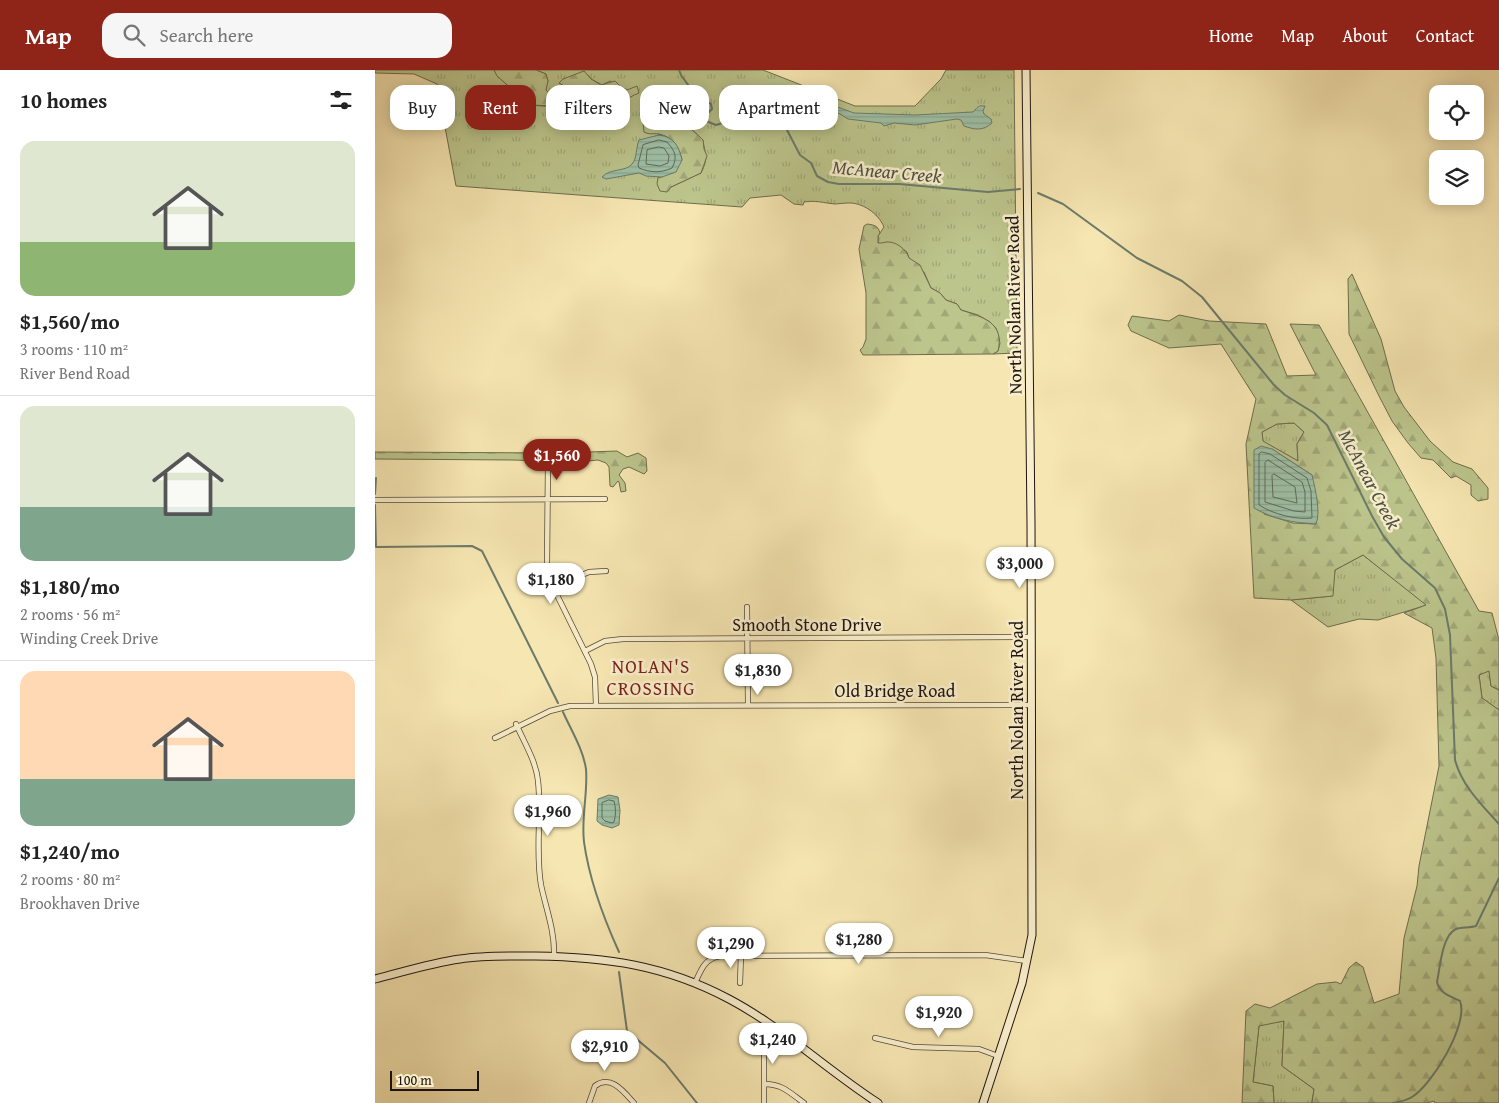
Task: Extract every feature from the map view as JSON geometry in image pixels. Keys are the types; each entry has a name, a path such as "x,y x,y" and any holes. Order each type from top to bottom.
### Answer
{"main road":[{"name":"North Nolan River Road","path":"983,1103 1022,983 1032,935 1027,70"},
{"path":"375,979 460,959 499,956 554,956 618,961 649,968 695,983 729,999 768,1023 878,1103"}],"street":[{"path":"548,462 547,564 553,587 585,651 595,677 596,706"},
{"path":"375,500 605,499"},
{"path":"553,587 589,572 606,571"},
{"path":"747,607 748,706"},
{"name":"Smooth Stone Drive","path":"585,651 605,641 623,638 1031,638"},
{"name":"Old Bridge Road","path":"495,738 517,725 563,707 1031,705"},
{"path":"517,725 536,768 539,781 541,884 553,930 554,956"},
{"path":"695,983 701,969 709,959 720,956 985,954 1027,961"},
{"path":"741,955 741,983"},
{"path":"764,1103 764,1033 768,1023"},
{"path":"875,1038 913,1047 979,1049 998,1056"},
{"path":"589,1103 591,1092 595,1086 604,1082 614,1084 634,1103"},
{"path":"764,1084 775,1084 782,1087 802,1102"}],"green space":[{"path":"375,70 494,70 508,85 465,85 465,130 536,130 536,105 546,106 546,130 630,130 630,85 618,85 610,81 602,85 591,79 588,75 563,79 559,83 563,85 547,85 548,81 546,74 536,70 763,70 801,85 719,85 719,130 838,130 838,99 855,106 915,106 941,79 946,70 1014,70 1017,353 993,354 998,351 1000,343 996,328 978,315 961,310 957,304 946,300 940,293 931,288 924,272 909,258 907,252 890,243 880,244 878,236 884,227 874,213 858,204 812,201 804,202 803,205 794,204 781,195 750,198 742,207 456,186 446,130 455,130 455,85 437,85 414,74 375,73","holes":["640,85 709,85 709,130 692,130 703,140 706,156 701,173 671,187 668,136 658,134 679,130 640,130"]},
{"path":"494,70 536,70 546,74 548,81 546,85 546,106 536,105 536,85 507,85 497,76"},
{"path":"584,71 591,79 601,85 563,85 559,83 563,79"},
{"path":"615,81 619,85 601,85"},
{"path":"637,86 639,93 630,97 630,89"},
{"path":"644,130 691,130 703,140 707,156 701,173 671,187 667,192 660,191 657,184 658,177 662,177 682,160 681,155 675,143 664,135 644,132"},
{"path":"867,224 877,227 880,233 878,243 890,242 897,244 909,258 920,265 931,288 940,293 946,300 957,304 961,310 990,322 998,333 998,351 993,354 863,355 860,350 866,339 866,293 859,249 864,226"},
{"path":"1352,274 1381,339 1395,391 1404,407 1430,441 1453,462 1472,469 1488,488 1488,499 1478,501 1471,495 1471,485 1456,476 1451,478 1433,460 1421,458 1392,421 1349,334 1348,279"},
{"path":"1179,315 1209,321 1266,324 1287,376 1316,375 1290,324 1319,325 1479,611 1492,613 1499,640 1499,690 1491,686 1489,671 1479,675 1482,698 1499,710 1499,1103 1435,1103 1434,1101 1427,1103 1312,1103 1314,1089 1282,1066 1284,1021 1259,1026 1253,1082 1273,1086 1274,1103 1242,1103 1246,1011 1255,1004 1270,1008 1317,984 1336,982 1341,984 1349,968 1356,962 1363,967 1374,1003 1399,994 1404,938 1417,886 1419,866 1439,766 1436,658 1432,628 1404,613 1426,605 1363,555 1335,570 1333,596 1291,600 1254,598 1246,444 1256,399 1221,344 1169,348 1131,331 1128,325 1132,316 1169,321","holes":["1294,423 1304,432 1297,444 1298,461 1263,441 1262,432 1277,424","1272,449 1312,475 1316,524 1293,523 1264,514"]},
{"path":"1294,423 1304,432 1297,444 1298,461 1262,441 1262,432 1277,424"},
{"path":"557,451 560,453 617,451 627,457 638,453 646,458 647,471 644,474 629,467 623,469 619,475 625,483 626,491 621,492 618,481 613,487 610,486 609,467 606,463 598,460 577,462 375,459 375,452 552,453"},
{"path":"1363,555 1427,605 1378,620 1359,619 1328,627 1291,600 1332,596 1335,570"},
{"path":"1489,670 1491,686 1499,690 1499,710 1482,698 1479,675"},
{"path":"1284,1021 1282,1066 1314,1089 1312,1103 1274,1103 1273,1086 1253,1082 1259,1025"}],"water":[{"path":"979,106 985,106 984,114 991,119 992,123 979,129 964,126 961,120 957,119 915,125 894,123 884,126 881,123 848,119 838,113 838,107 854,113 915,115 973,112"},
{"path":"659,135 672,140 679,150 682,160 676,172 662,177 646,176 639,173 606,179 602,177 609,172 626,168 632,164 639,140"},
{"path":"1261,446 1272,449 1312,475 1318,507 1316,524 1284,520 1254,508 1254,450"},
{"path":"609,795 618,797 620,810 619,825 612,828 602,825 597,821 598,799"}],"waterway":[{"name":"McAnear Creek","path":"679,70 701,103 708,102 711,104 712,109 705,116 706,121 716,125 729,121 733,114 740,113 751,113 778,121 786,128 800,155 811,163 817,176 828,182 839,184 899,184 988,192 1020,189"},
{"name":"McAnear Creek","path":"1038,193 1063,204 1137,258 1182,281 1202,297 1274,385 1285,395 1314,413 1327,425 1384,537 1402,559 1435,588 1445,609 1450,635 1455,760 1467,786 1499,824"},
{"path":"375,494 376,478"},
{"path":"375,505 376,547 472,546 482,551 558,703"},
{"path":"563,712 580,747 586,769 583,833 589,870 619,952"},
{"name":"McAnear Creek","path":"1393,1103 1410,1098 1420,1090 1447,1053 1459,1024 1461,1011 1460,1001 1446,994 1438,986 1442,952 1451,932 1458,928 1476,926 1499,878"},
{"path":"619,972 627,1031 665,1063 697,1103"}],"district":[{"name":"NOLAN'S CROSSING","path":"651,677"}]}
